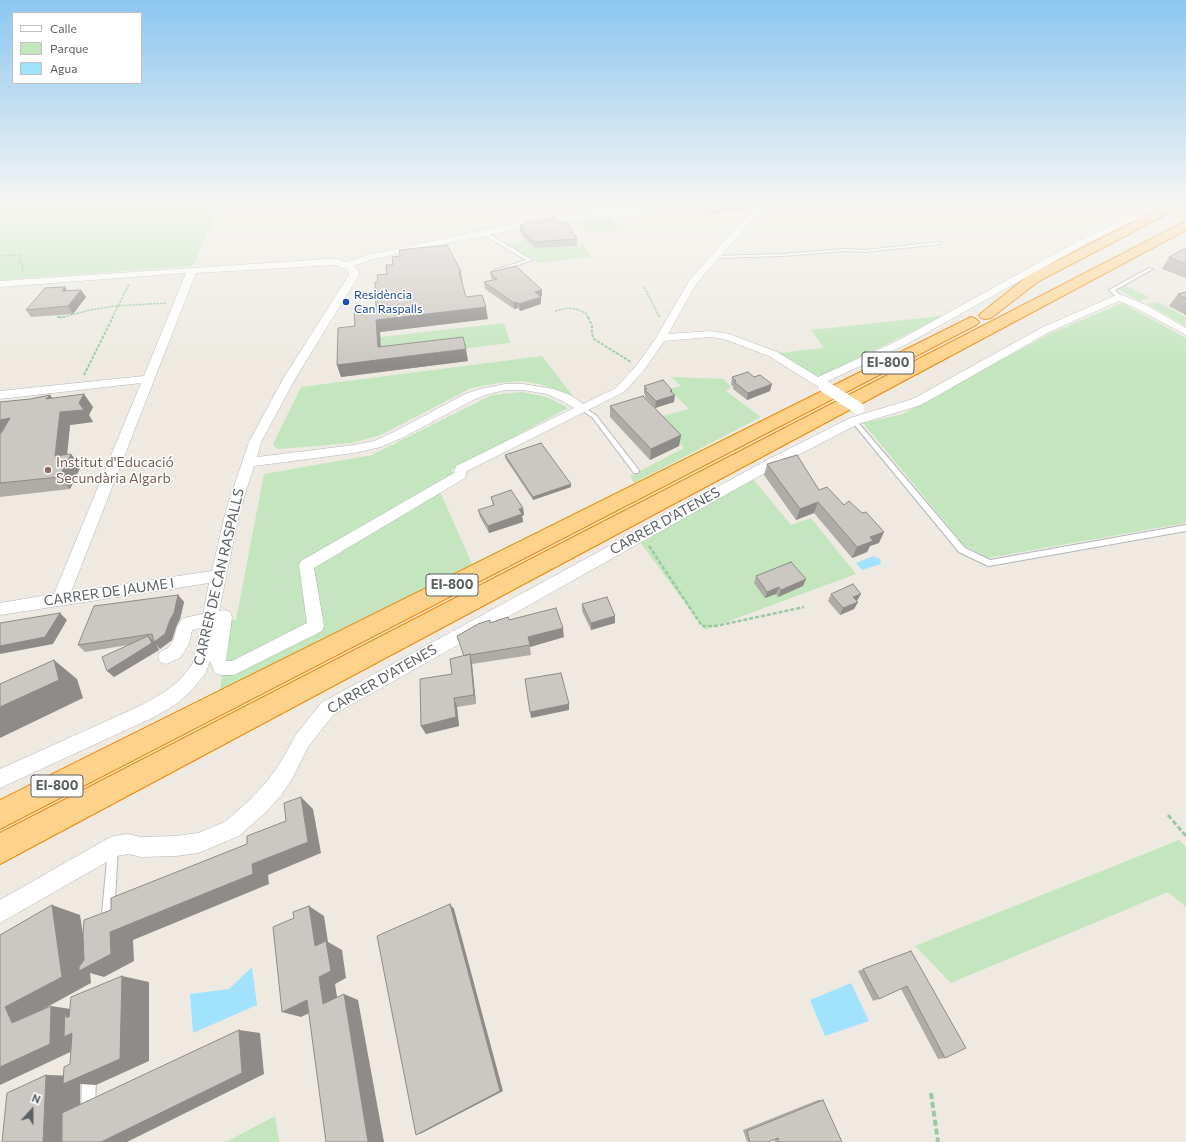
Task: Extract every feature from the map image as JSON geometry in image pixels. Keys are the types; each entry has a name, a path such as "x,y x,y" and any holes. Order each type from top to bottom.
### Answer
{"highway":[{"name":"EI-800","path":"986,315 1034,278 1069,259"},
{"name":"EI-800","path":"0,815 986,315 1089,259"},
{"name":"EI-800","path":"0,850 1122,259"},
{"name":"EI-800","path":"1016,316 1072,297 1135,270 1154,259"}],"street":[{"path":"0,284 135,273 327,262 337,262 346,265 362,259"},
{"path":"166,657 174,652 181,644 185,627 189,623 224,617 218,661 222,668 234,668 316,626 306,565 460,475 461,469 620,390 640,368 663,333 692,283 712,259"},
{"path":"820,384 936,324 1052,259"},
{"name":"CARRER DE CAN RASPALLS","path":"0,779 146,712 168,699 185,686 199,669 204,653 218,576 233,510 254,442 274,406 354,275 352,269 346,265"},
{"path":"60,600 192,270"},
{"path":"1119,297 1140,306 1186,332"},
{"name":"CARRER D'ATENES","path":"0,912 114,846 128,844 141,847 176,846 198,843 232,829 259,805 275,787 286,771 302,741 327,708 772,463 854,421 917,402 1047,329 1119,297"},
{"path":"663,333 710,334 724,336 773,354 870,415"},
{"path":"0,395 149,379"},
{"path":"248,462 346,450 377,444 400,434 468,397 485,391 504,387 523,387 550,391 566,398 583,409"},
{"name":"CARRER DE JAUME I","path":"0,608 218,576"}],"lane":[{"path":"496,271 530,260 529,259"},
{"path":"1119,297 1112,290 1152,269"},
{"path":"583,409 594,416 636,471"},
{"path":"854,421 962,550 989,563 1186,528"},
{"path":"98,928 108,915 114,846"},
{"path":"88,1126 89,1064"}],"path":[{"path":"19,259 23,267 21,274"},
{"path":"78,387 135,273"},
{"path":"644,287 663,333"},
{"path":"60,311 57,316 59,318 90,310 118,306 179,303"},
{"path":"554,311 568,308 586,313 592,326 592,334 594,339 640,368"},
{"path":"641,534 702,626 716,626 804,608"},
{"path":"1168,815 1186,836"},
{"path":"931,1093 938,1142"}],"green space":[{"path":"0,259 196,259 193,266 0,280"},
{"path":"531,259 570,259 538,263"},
{"path":"1127,286 1150,298 1139,301 1118,289"},
{"path":"1157,302 1186,317 1186,326 1147,304"},
{"path":"1122,303 1186,338 1186,523 987,558 964,545 863,423 903,414 1051,333"},
{"path":"942,317 817,378 778,353 824,348 811,330"},
{"path":"504,323 510,343 381,359 380,337"},
{"path":"542,356 573,396 543,385 522,381 498,383 471,388 381,435 351,443 280,449 276,448 273,444 301,387"},
{"path":"671,377 724,379 731,387 726,391 761,417 634,483 630,476 684,448 658,417 689,409 669,389 681,386"},
{"path":"522,392 547,397 568,408 451,470 458,478 438,487 472,564 220,691 229,620 236,620 264,474 372,455 492,395"},
{"path":"753,479 791,525 811,518 856,574 705,630 640,542"},
{"path":"1179,840 1186,847 1186,907 1168,892 951,983 915,946"},
{"path":"275,1116 279,1142 226,1142"}],"water":[{"path":"873,556 880,559 881,564 862,570 856,563"},
{"path":"252,967 257,1005 193,1033 190,994 229,989"},
{"path":"851,983 869,1021 825,1036 810,1000"}],"building":[{"path":"392,259 455,259 461,271 459,272 466,297 482,295 486,307 376,320 378,347 463,337 466,349 337,365 338,328 355,326 354,310 376,307 375,282 378,282 377,275 387,274 386,265 393,265"},
{"path":"1175,259 1186,259 1186,264"},
{"path":"516,266 542,290 535,292 541,297 519,304 517,302 514,303 484,282 497,279 490,272"},
{"path":"65,287 62,291 81,290 68,306 26,310 45,288"},
{"path":"1186,292 1186,299 1178,294"},
{"path":"748,372 754,377 760,375 772,384 748,393 734,382 736,381 732,377"},
{"path":"663,380 672,390 670,391 675,395 656,401 645,390 647,389 644,386"},
{"path":"84,394 79,403 84,410 60,412 55,456 71,454 59,477 0,483 0,435 10,418 0,420 0,402 50,395 46,399"},
{"path":"643,396 681,435 651,449 610,406"},
{"path":"541,443 571,484 533,497 505,455"},
{"path":"797,455 819,490 827,487 844,505 849,501 862,513 866,512 884,532 870,537 873,541 857,547 818,502 800,509 767,464"},
{"path":"511,490 523,508 519,509 522,514 488,526 478,510 494,505 491,497"},
{"path":"791,562 806,579 781,590 779,587 767,592 756,576"},
{"path":"853,584 861,594 853,597 858,602 843,608 831,594"},
{"path":"178,595 174,613 165,634 154,642 152,634 78,645 94,606"},
{"path":"607,597 615,616 591,623 582,604"},
{"path":"556,608 563,628 528,637 530,645 464,656 457,636 478,624 490,620 490,623 508,617 509,620"},
{"path":"60,613 45,637 0,646 0,623"},
{"path":"148,636 152,643 107,671 102,657"},
{"path":"470,654 474,695 454,698 456,717 421,726 420,679 452,674 450,659"},
{"path":"54,660 59,680 0,707 0,684"},
{"path":"561,673 569,704 530,712 525,679"},
{"path":"301,797 308,842 252,864 253,874 110,932 111,954 79,971 79,967 84,960 84,920 111,910 111,898 247,844 247,836 286,821 284,803"},
{"path":"450,904 500,1091 416,1135 377,936"},
{"path":"52,905 62,977 5,1007 12,1023 51,1006 50,1044 0,1067 0,935"},
{"path":"309,906 315,946 326,941 331,971 319,977 323,1004 344,994 368,1142 326,1142 307,1000 282,1012 273,927 294,918 293,912"},
{"path":"911,951 966,1048 945,1058 907,986 879,999 863,969"},
{"path":"122,976 120,1059 63,1084 64,1067 70,1064 72,1033 64,1037 65,1008 66,1017 69,1017 71,997"},
{"path":"239,1030 242,1073 101,1142 62,1142 62,1113"},
{"path":"46,1075 43,1142 2,1142 7,1093"},
{"path":"823,1100 842,1142 779,1142 778,1138 768,1142 750,1142 747,1131"}],"place":[{"name":"Residència Can Raspalls","path":"346,302"},
{"name":"Institut d'Educació Secundària Algarb","path":"48,470"}]}
